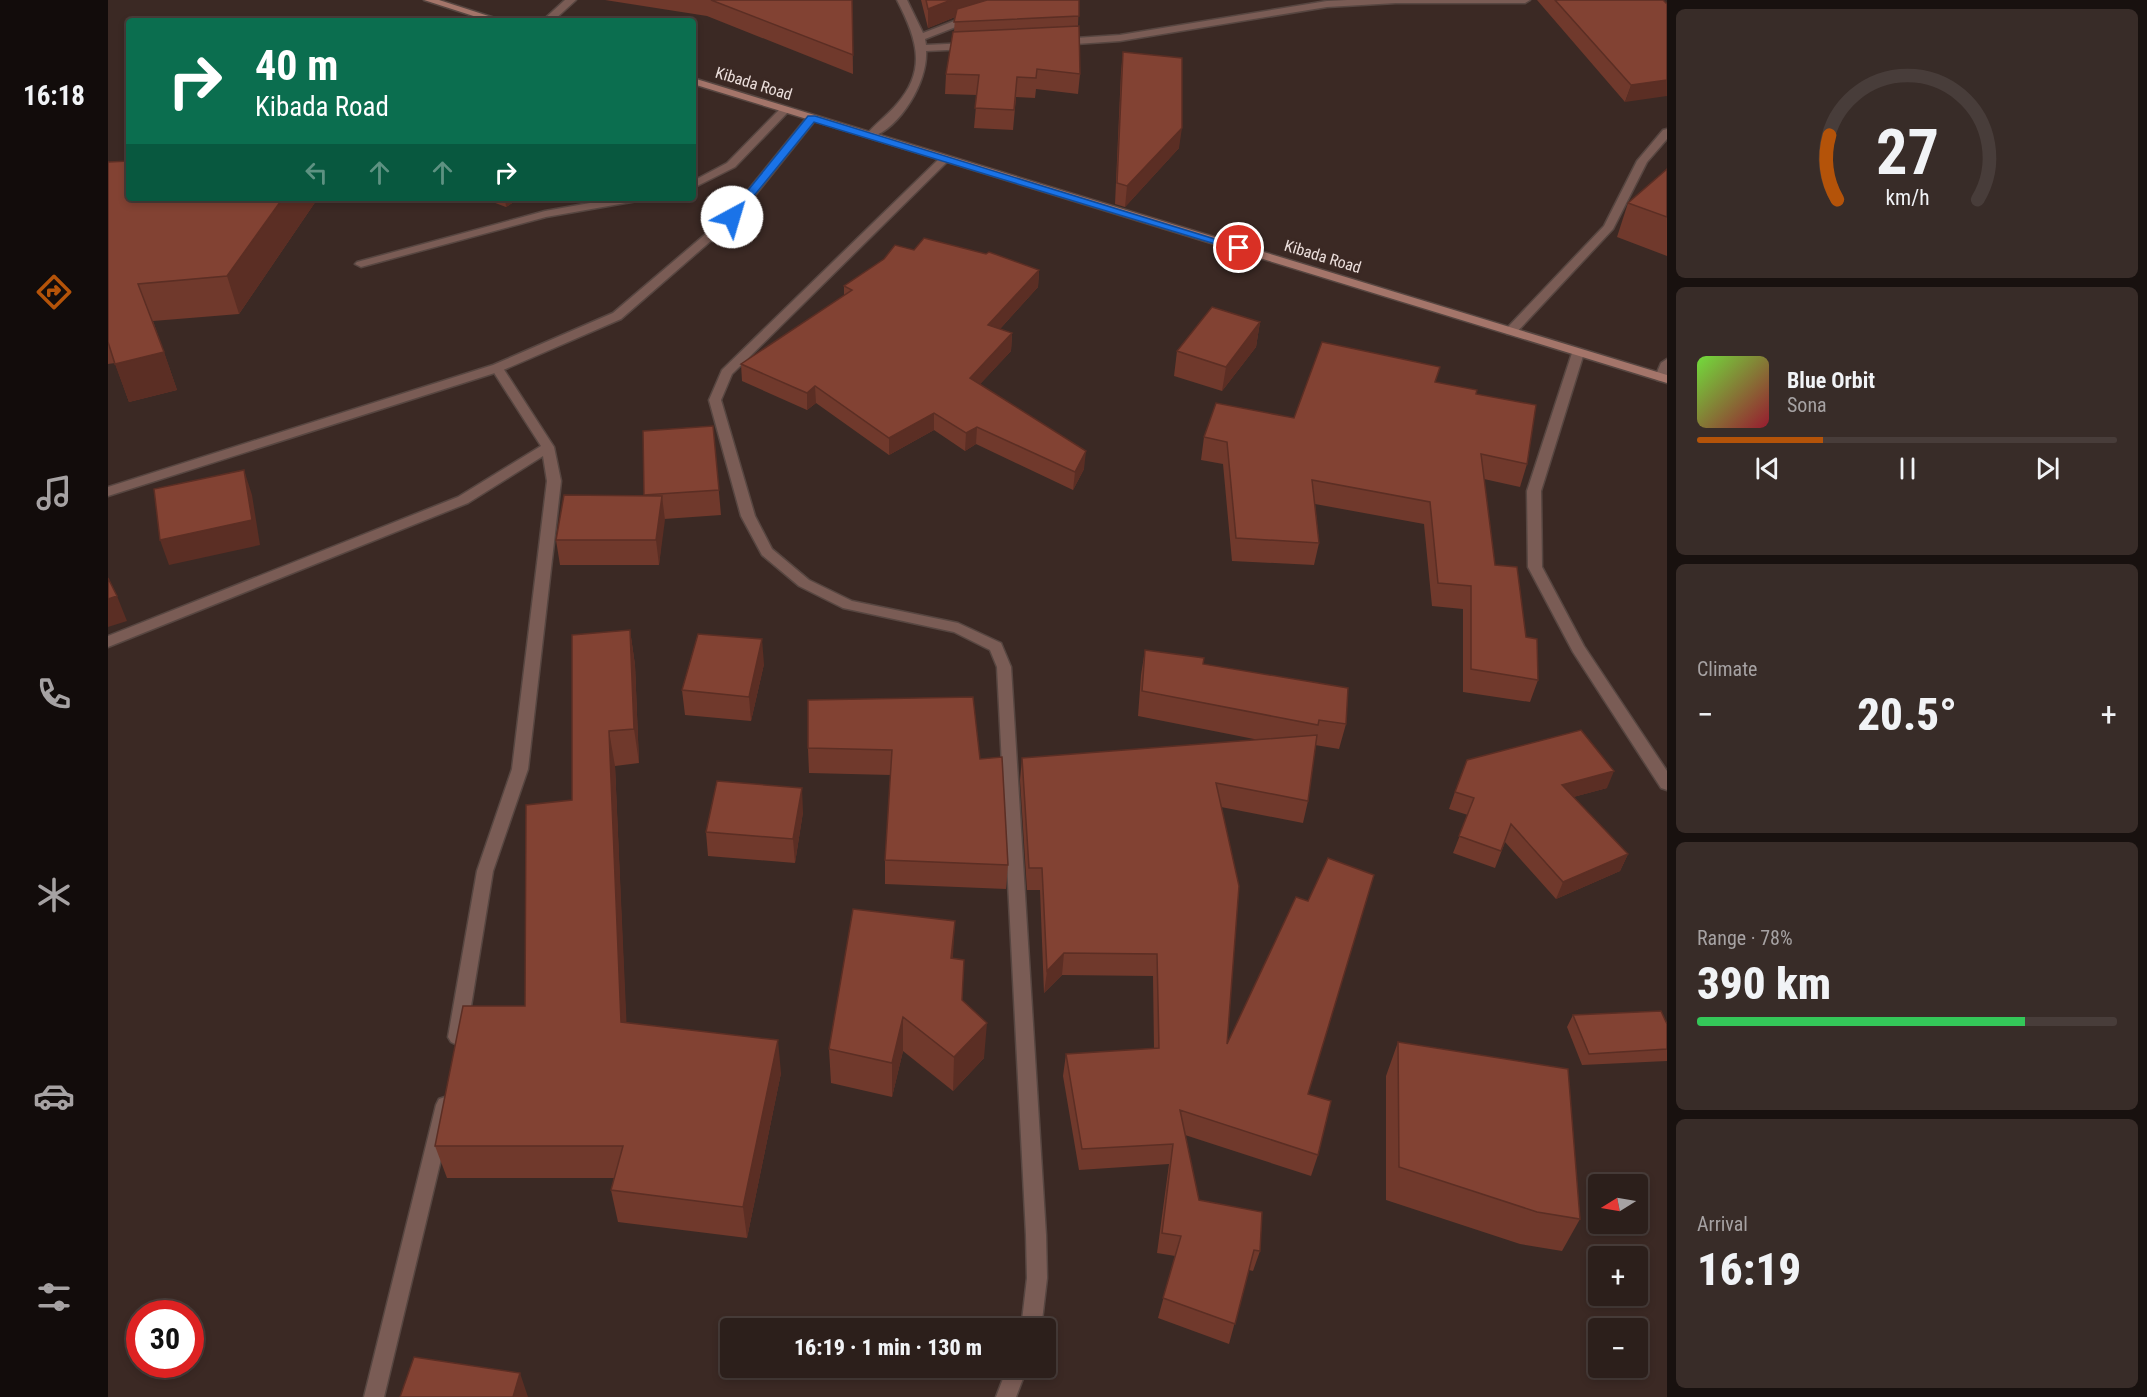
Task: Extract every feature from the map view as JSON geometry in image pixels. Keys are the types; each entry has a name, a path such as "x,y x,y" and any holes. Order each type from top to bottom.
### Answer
{"main road":[{"path":"429,0 489,18"},
{"name":"Kibada Road","path":"696,82 1664,378"}],"street":[{"path":"550,18 571,0"},
{"path":"872,134 899,113 913,92 919,75 920,43 902,0"},
{"path":"1045,43 1120,38 1327,4 1396,0 1525,0"},
{"path":"920,43 981,14"},
{"path":"920,43 977,46"},
{"path":"696,183 731,165 784,110"},
{"path":"108,492 497,368 617,316 732,217 812,118"},
{"path":"1511,331 1609,227 1642,161 1667,132"},
{"path":"946,158 726,373 715,400 748,516 767,552 804,583 848,605 957,628 996,647 1004,667 1036,1235 1037,1278 1032,1318"},
{"path":"361,264 544,214 620,201"},
{"path":"1578,353 1534,491 1535,567 1578,648 1667,784"},
{"path":"1664,378 1667,363"},
{"path":"454,1055 485,871 520,769 554,481 548,447 497,368"},
{"path":"108,642 463,500 548,447"},
{"path":"374,1397 448,1089"},
{"path":"1006,1397 1013,1378"}],"building":[{"path":"711,0 852,0 853,55"},
{"path":"926,0 951,0 928,9"},
{"path":"987,0 1079,0 1079,16 954,22 957,9"},
{"path":"1555,0 1663,0 1667,4 1667,80 1631,85"},
{"path":"1079,26 1080,74 1037,69 1036,78 1017,77 1014,110 975,108 979,75 946,74 953,32"},
{"path":"1123,52 1182,58 1182,128 1127,186 1117,183"},
{"path":"126,161 126,201 281,201 227,276 138,284 164,352 115,364 108,342 108,162"},
{"path":"1667,169 1667,217 1628,203"},
{"path":"924,238 986,254 989,252 1039,270 988,325 1012,333 970,378 1086,451 1075,472 977,427 966,433 934,413 889,438 815,386 807,393 741,364 852,290 844,286 884,259 895,245 914,250"},
{"path":"1212,307 1260,322 1226,367 1177,351"},
{"path":"1322,342 1440,367 1435,382 1477,390 1476,394 1536,405 1527,464 1481,454 1495,565 1517,567 1526,637 1537,639 1538,680 1471,669 1471,586 1438,583 1430,502 1312,480 1319,543 1236,538 1227,442 1204,437 1216,403 1294,418"},
{"path":"713,426 719,490 644,495 643,431"},
{"path":"244,470 252,520 160,540 154,489"},
{"path":"564,495 662,496 656,540 556,540"},
{"path":"108,578 117,596 108,599"},
{"path":"630,630 634,729 609,731 621,1022 778,1040 743,1207 611,1190 623,1146 435,1146 463,1006 525,1006 526,805 572,800 572,635"},
{"path":"698,634 762,639 749,697 682,690"},
{"path":"1145,650 1204,658 1203,664 1348,688 1346,724 1319,720 1318,725 1142,691"},
{"path":"973,697 980,759 1002,757 1008,865 885,860 892,750 808,748 808,700"},
{"path":"1581,730 1614,771 1562,785 1628,854 1563,882 1511,824 1501,851 1459,836 1474,798 1455,792 1467,760"},
{"path":"1317,735 1308,801 1216,783 1239,886 1227,1044 1296,897 1308,901 1328,858 1374,875 1308,1094 1331,1101 1318,1155 1180,1110 1199,1200 1262,1212 1260,1251 1254,1250 1235,1324 1163,1298 1181,1236 1162,1233 1173,1144 1082,1149 1066,1054 1159,1048 1157,954 1064,953 1047,971 1042,868 1029,868 1022,758"},
{"path":"717,781 802,788 793,839 706,832"},
{"path":"853,909 955,921 951,958 964,960 962,1000 987,1023 954,1057 903,1017 892,1063 829,1049"},
{"path":"1661,1011 1667,1024 1667,1049 1589,1054 1573,1015"},
{"path":"1398,1042 1568,1069 1580,1219 1537,1212 1399,1167"},
{"path":"414,1357 520,1373 513,1397 400,1397"}],"route":[{"path":"732,217 812,118 872,134 1239,248"}]}
